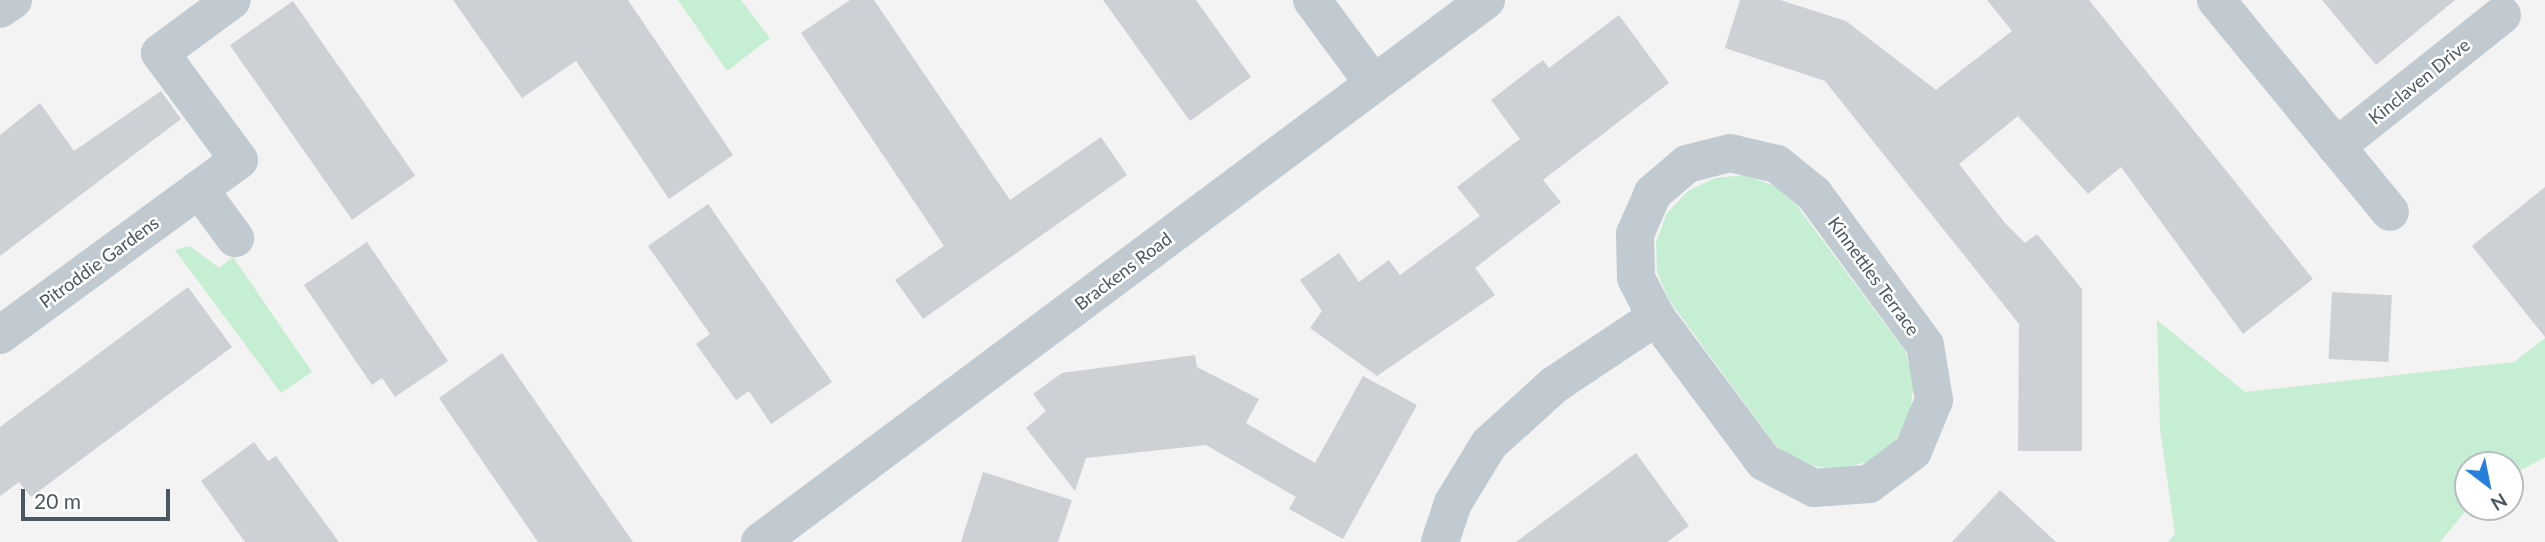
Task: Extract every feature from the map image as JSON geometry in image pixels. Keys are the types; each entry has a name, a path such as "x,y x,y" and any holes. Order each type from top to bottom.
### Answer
{"street":[{"path":"0,9 13,0"},
{"name":"Pitroddie Gardens","path":"0,335 239,160 160,53 232,0"},
{"path":"1312,0 1374,85"},
{"name":"Brackens Road","path":"760,542 1486,0"},
{"path":"2216,0 2389,212"},
{"name":"Kinclaven Drive","path":"2336,147 2502,15"},
{"name":"Kinnettles Terrace","path":"1730,153 1777,164 1814,194 1925,345 1934,400 1913,451 1868,484 1814,488 1764,462 1657,317 1636,267 1635,234 1653,193 1686,164 1730,153"},
{"path":"199,188 235,238"},
{"path":"1440,542 1453,503 1489,444 1553,385 1657,317"}],"green space":[{"path":"678,0 741,0 770,38 727,71"},
{"path":"1745,175 1775,186 1797,206 1905,351 1914,382 1910,414 1894,443 1867,462 1836,470 1804,464 1776,446 1669,300 1657,272 1656,242 1667,213 1688,191 1715,178"},
{"path":"190,246 219,268 233,257 312,372 281,393 175,250"},
{"path":"2157,320 2245,392 2514,362 2545,338 2545,457 2524,468 2524,451 2454,451 2454,521 2457,521 2440,542 2168,542 2175,534 2160,429"}],"building":[{"path":"453,0 628,0 733,155 669,199 576,61 522,98"},
{"path":"850,0 874,0 1010,200 1101,137 1127,175 923,319 895,280 944,246 801,33"},
{"path":"1103,0 1196,0 1251,77 1190,121"},
{"path":"1740,0 1780,0 1846,21 1936,90 2012,31 1987,0 2089,0 2313,279 2243,334 2121,167 2088,194 2018,116 1959,164 2005,223 2025,243 2037,234 2082,289 2082,451 2018,451 2019,324 1825,81 1725,48"},
{"path":"2322,0 2455,0 2376,65"},
{"path":"293,1 415,175 352,220 230,45"},
{"path":"1619,15 1669,83 1543,180 1561,202 1475,268 1495,295 1377,376 1310,328 1322,311 1300,280 1339,253 1359,282 1389,260 1400,275 1480,216 1457,187 1520,139 1491,100 1543,60 1549,68"},
{"path":"161,91 181,119 0,256 0,135 40,103 74,151"},
{"path":"2545,187 2545,337 2472,246"},
{"path":"708,204 832,382 771,424 749,391 736,400 696,344 710,334 648,246"},
{"path":"367,242 448,361 395,397 382,378 372,385 304,285"},
{"path":"188,287 232,347 31,497 19,482 0,496 0,427"},
{"path":"2332,292 2392,295 2388,362 2328,359"},
{"path":"502,353 633,542 538,542 439,398"},
{"path":"1195,355 1197,367 1259,399 1246,423 1315,463 1363,376 1417,405 1343,539 1289,509 1296,497 1206,445 1086,458 1075,491 1026,428 1046,411 1033,394 1062,373"},
{"path":"254,442 268,461 276,456 339,542 245,542 201,481"},
{"path":"1636,453 1689,526 1667,542 1516,542"},
{"path":"983,472 1072,500 1058,542 961,542"},
{"path":"2000,490 2056,542 1952,542"}]}
